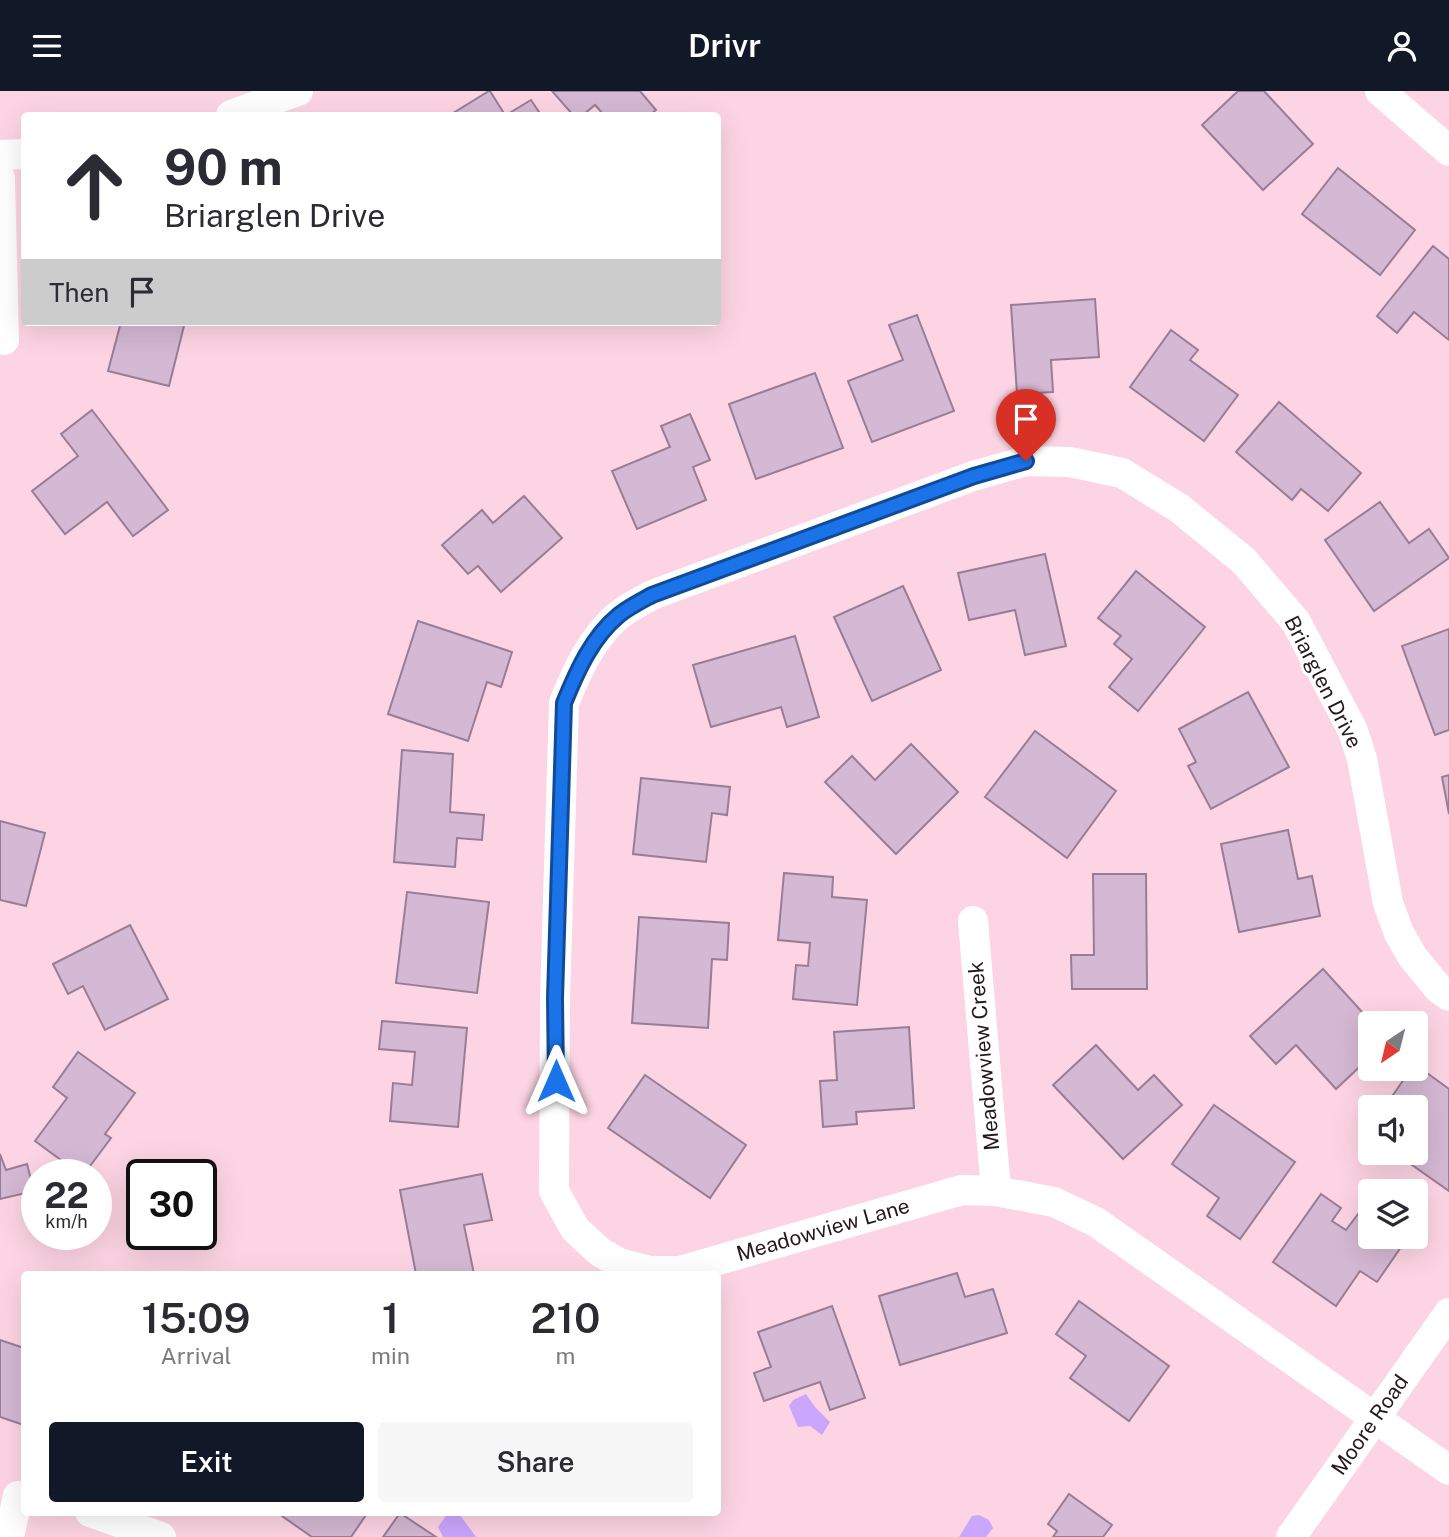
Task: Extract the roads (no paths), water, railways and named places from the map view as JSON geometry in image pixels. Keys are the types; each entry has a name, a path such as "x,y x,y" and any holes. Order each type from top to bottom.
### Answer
{"street":[{"path":"239,112 298,91"},
{"path":"1380,91 1449,151"},
{"path":"0,155 21,154"},
{"path":"0,179 4,340"},
{"name":"Briarglen Drive","path":"564,703 576,672 599,635 620,615 652,595 974,476 1026,461 1070,462 1122,473 1179,508 1244,561 1296,622 1353,731 1362,759 1388,903 1399,933 1412,956 1439,989 1449,996"},
{"name":"Meadowview Lane","path":"564,703 555,998 554,1191 575,1229 600,1252 619,1263 650,1271 680,1271 962,1190 996,1191 1054,1202 1096,1222 1449,1470"},
{"name":"Meadowview Creek","path":"973,921 996,1191"},
{"name":"Moore Road","path":"1292,1537 1449,1313"},
{"path":"9,1537 14,1495"},
{"path":"102,1516 162,1537"}]}
